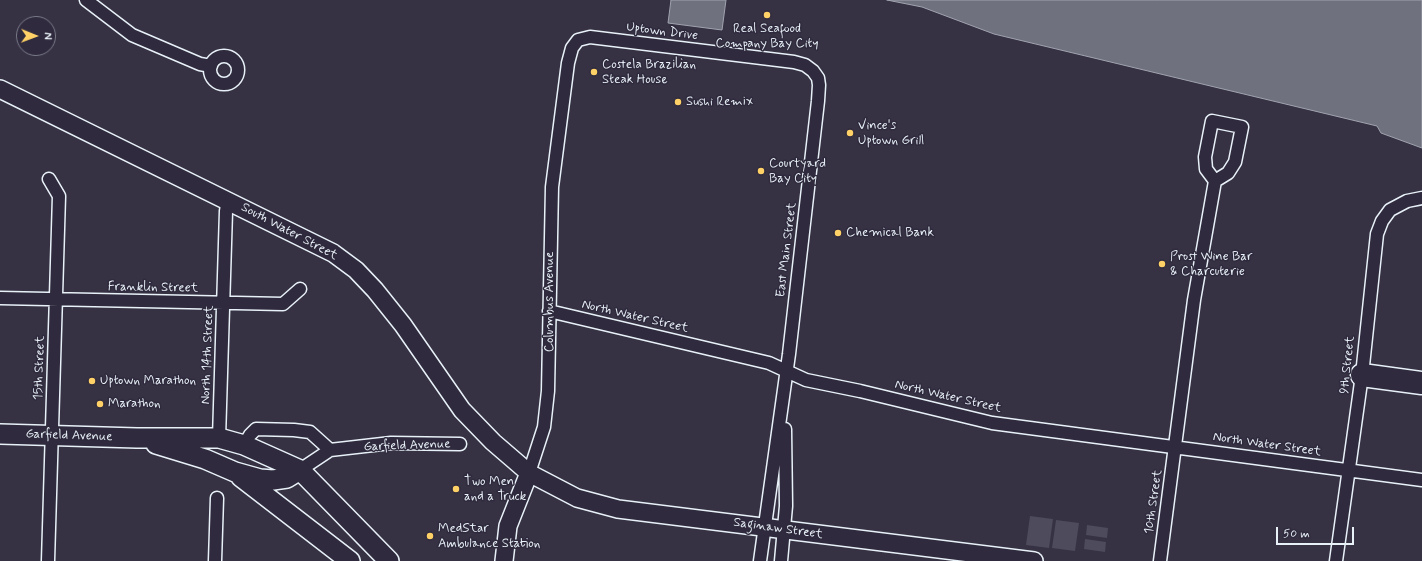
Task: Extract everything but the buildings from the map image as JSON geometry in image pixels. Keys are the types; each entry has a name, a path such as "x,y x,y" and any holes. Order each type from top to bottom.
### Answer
{"highway":[{"path":"1362,376 1422,383"}],"main road":[{"name":"Garfield Avenue","path":"0,434 137,438 219,438 244,445 300,470"},
{"name":"Garfield Avenue","path":"137,438 205,459 235,472"},
{"path":"235,472 273,480 287,478 300,470 389,561"},
{"path":"235,472 350,561"}],"street":[{"path":"86,0 132,35 200,64 211,66"},
{"name":"Uptown Drive","path":"578,40 590,37 794,62 805,65 813,71"},
{"name":"Columbus Avenue","path":"504,561 508,526 529,473 544,427 548,391 552,187 568,63 572,48 578,40"},
{"name":"East Main Street","path":"760,561 785,387 820,85 813,71"},
{"name":"South Water Street","path":"0,89 333,253 356,270 376,290 462,410 493,442 529,473"},
{"path":"1212,121 1242,128 1235,162 1228,173 1216,181 1206,168 1205,157 1212,121"},
{"name":"15th Street","path":"48,561 59,196 49,179"},
{"name":"10th Street","path":"1160,561 1194,300 1216,181"},
{"name":"9th Street","path":"1336,561 1362,376 1377,234 1382,221 1390,210 1407,201 1422,198"},
{"name":"North 14th Street","path":"219,438 226,211 228,200"},
{"name":"Franklin Street","path":"0,298 223,304 283,304 300,289"},
{"name":"North Water Street","path":"549,311 769,363 806,380 860,391 992,423 1176,446 1422,480"},
{"name":"East Main Street","path":"781,561 785,530 785,387"},
{"path":"244,445 256,429 294,430 310,432 330,450"},
{"name":"Garfield Avenue","path":"300,470 330,450 391,443 460,444"},
{"name":"Saginaw Street","path":"529,473 577,498 618,509 1034,561"},
{"path":"215,561 217,498"}],"shaded area":[{"path":"1030,516 1053,519 1049,548 1026,545"},
{"path":"1056,520 1079,523 1075,551 1052,548"},
{"path":"1087,525 1108,528 1107,538 1086,535"},
{"path":"1085,539 1106,542 1105,552 1084,549"}],"water":[{"path":"671,0 726,0 722,30 668,23"},
{"path":"887,0 1422,0 1422,148 1381,133 1377,126 994,34 922,7"}],"place":[{"name":"Real Seafood Company Bay City","path":"767,15"},
{"name":"Costela Brazilian Steak House","path":"594,72"},
{"name":"Sushi Remix","path":"678,102"},
{"name":"Vince's Uptown Grill","path":"850,133"},
{"name":"Courtyard Bay City","path":"761,171"},
{"name":"Chemical Bank","path":"838,233"},
{"name":"Prost Wine Bar & Charcuterie","path":"1162,264"},
{"name":"Uptown Marathon","path":"92,381"},
{"name":"Marathon","path":"100,404"},
{"name":"Two Men and a Truck","path":"456,489"},
{"name":"MedStar Ambulance Station","path":"430,536"}]}
